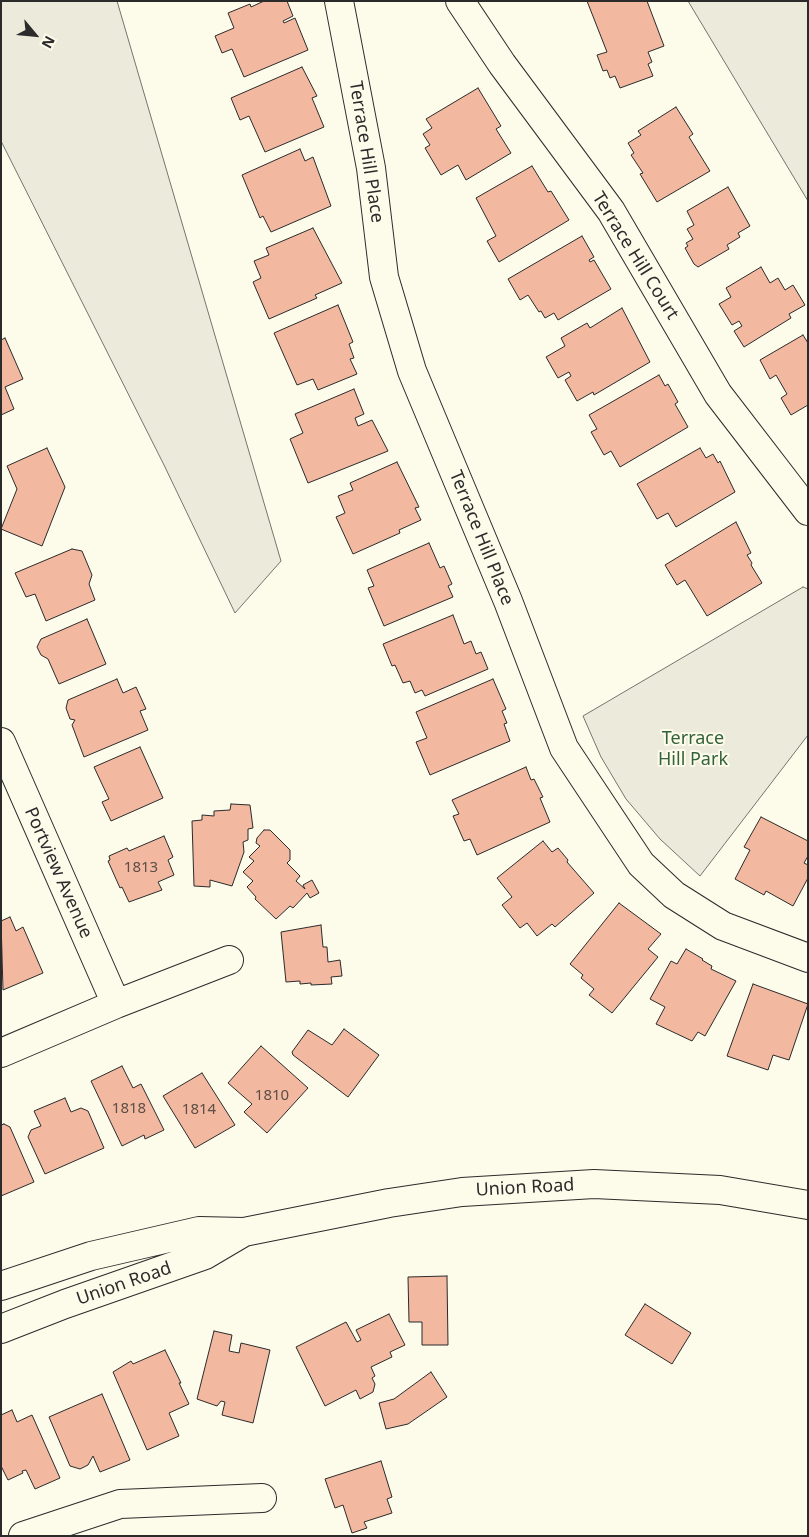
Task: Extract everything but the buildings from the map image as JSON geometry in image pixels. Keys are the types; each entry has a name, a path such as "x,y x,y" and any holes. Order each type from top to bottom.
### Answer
{"street":[{"name":"Terrace Hill Place","path":"339,1 371,168 384,277 412,371 508,601 564,748 641,864 674,895 724,926 808,958"},
{"name":"Terrace Hill Court","path":"460,1 502,64 611,211 718,394 808,512"},
{"name":"Portview Avenue","path":"1,742 116,1004"},
{"path":"1,1053 116,1004 229,960"},
{"name":"Union Road","path":"1,1286 92,1256 190,1234 244,1232 389,1203 462,1192 594,1184 720,1190 808,1204"},
{"name":"Union Road","path":"1,1330 65,1304 205,1256 244,1232"},
{"path":"23,1536 120,1504 262,1498"}],"green space":[{"path":"1,1 117,1 281,561 235,613 164,465 1,141"},
{"path":"688,1 808,1 808,201"},
{"name":"Terrace Hill Park","path":"803,587 808,589 808,735 700,876 660,839 626,799 601,757 583,716"}]}
